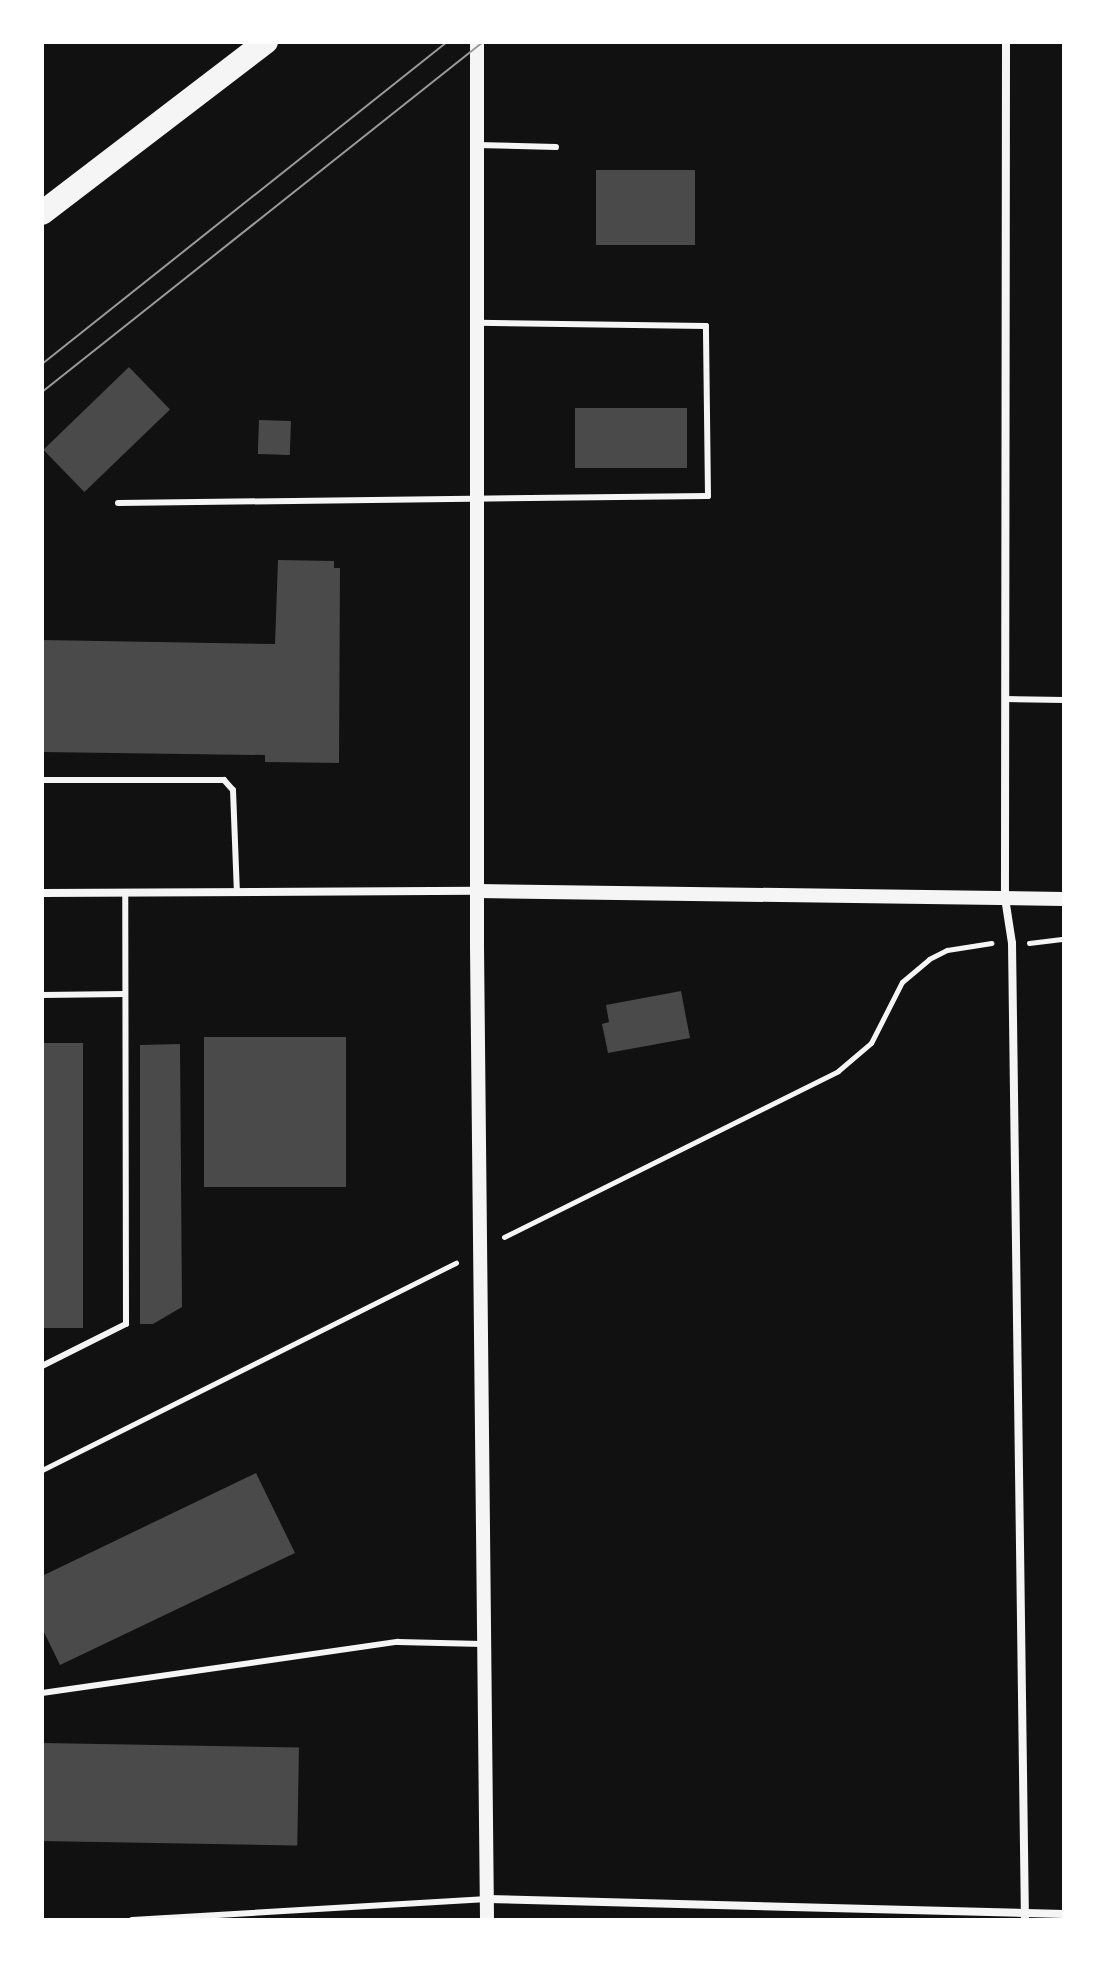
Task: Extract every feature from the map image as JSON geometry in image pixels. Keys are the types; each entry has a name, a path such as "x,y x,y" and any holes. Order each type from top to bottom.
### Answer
{"highway":[{"path":"42,213 266,42"}],"street":[{"path":"477,42 478,891 484,1248 487,1920"},
{"path":"1006,42 1005,898 1012,943 1025,1917"},
{"path":"42,893 478,891 1064,899"},
{"path":"487,1899 1025,1917 1064,1914"}],"lane":[{"path":"477,145 556,147"},
{"path":"118,503 708,496 706,326 477,323"},
{"path":"1005,699 1064,700"},
{"path":"42,780 224,780 233,790 237,892"},
{"path":"42,1366 126,1324 125,893"},
{"path":"42,995 125,994"},
{"path":"42,1693 398,1642 486,1645"},
{"path":"132,1920 232,1917 487,1899"}],"path":[{"path":"1038,943 1064,939"},
{"path":"42,1470 838,1071 871,1043 902,982 929,959 947,950 992,943"}],"building":[{"path":"596,170 695,170 695,245 596,245"},
{"path":"129,367 170,409 84,492 43,450"},
{"path":"575,408 687,408 687,468 575,468"},
{"path":"259,420 291,421 290,455 258,454"},
{"path":"278,560 334,561 334,568 340,568 339,763 265,762 265,755 42,752 42,640 275,644"},
{"path":"681,991 690,1038 608,1053 602,1024 609,1022 606,1005"},
{"path":"204,1037 346,1037 346,1187 204,1187"},
{"path":"42,1043 83,1043 83,1328 42,1328"},
{"path":"180,1044 182,1307 153,1324 140,1324 140,1045"},
{"path":"256,1473 295,1553 60,1665 42,1628 42,1576"},
{"path":"42,1743 299,1747 297,1845 42,1841"}],"tram line":[{"path":"42,364 447,42"},
{"path":"42,392 483,42"}]}
